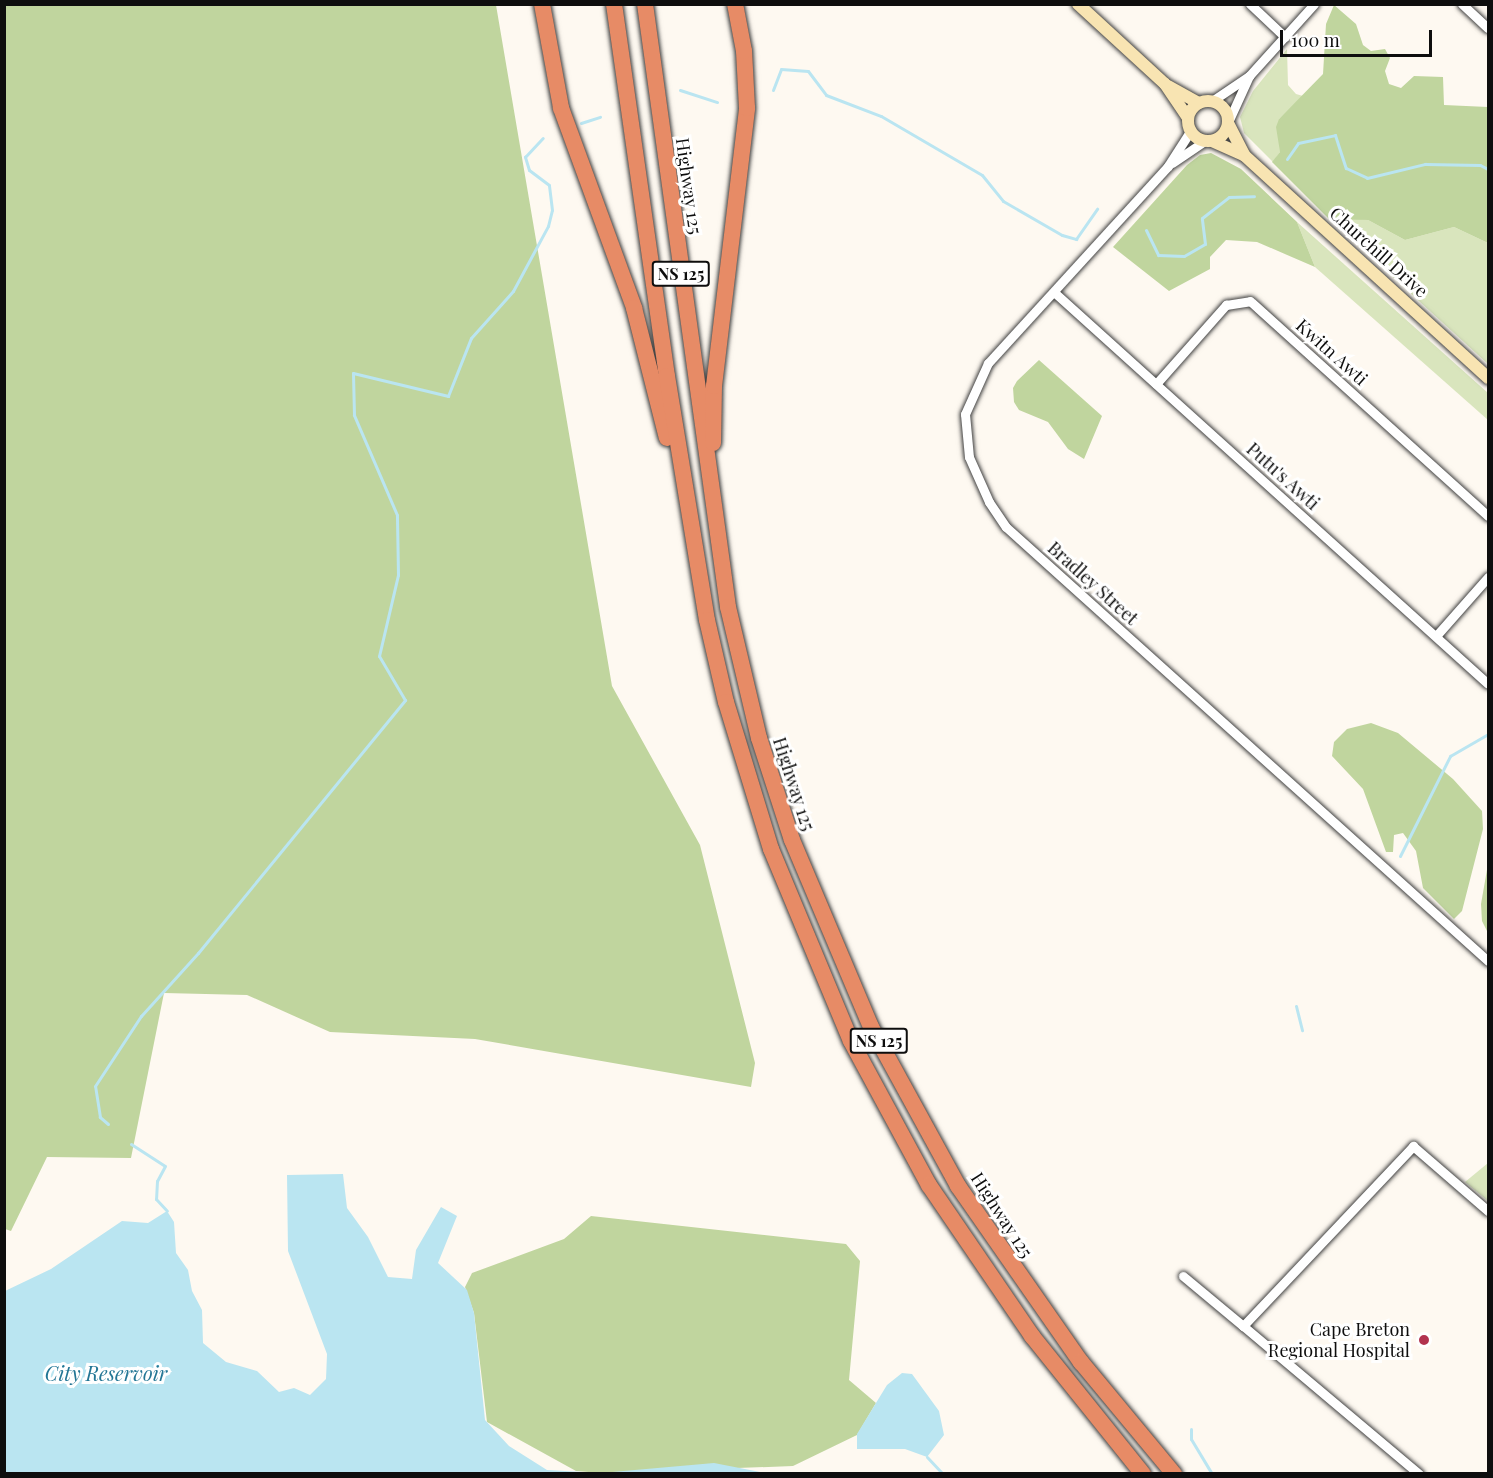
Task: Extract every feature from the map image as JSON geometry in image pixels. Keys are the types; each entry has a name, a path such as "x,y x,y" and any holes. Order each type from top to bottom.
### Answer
{"highway":[{"path":"542,4 561,108 634,308 693,538"},
{"name":"NS 125","path":"614,4 707,620 752,790 796,915 851,1041 924,1176 992,1282 1143,1473"},
{"name":"Highway 125","path":"645,4 717,543 745,684 771,781 818,906 872,1027 918,1118 986,1229 1087,1370 1174,1473"},
{"path":"717,543 714,386 747,108 744,51 735,4"}],"main road":[{"path":"1078,4 1165,84 1198,103 1212,101 1224,107 1228,121 1223,135 1209,141 1189,124 1165,84"},
{"path":"1189,124 1198,103"},
{"name":"Churchill Drive","path":"1228,121 1244,154 1488,378"},
{"name":"Churchill Drive","path":"1209,141 1244,154"}],"street":[{"path":"1250,4 1284,37"},
{"path":"1212,101 1249,76 1314,4"},
{"path":"1462,4 1488,28"},
{"path":"1228,121 1249,76"},
{"name":"Bradley Street","path":"1189,124 1167,166 1055,293 988,363 965,414 969,458 988,502 1006,527 1488,961"},
{"name":"Bradley Street","path":"1167,166 1209,141"},
{"name":"Putu's Awti","path":"1055,293 1488,684"},
{"name":"Kwitn Awti","path":"1156,384 1226,305 1250,302 1488,516"},
{"path":"1436,636 1488,577"},
{"path":"1243,1326 1413,1146 1488,1211"},
{"path":"1183,1276 1419,1473"}],"green space":[{"path":"5,4 496,5 612,686 700,845 755,1063 751,1087 475,1039 330,1032 247,995 164,993 131,1158 47,1157 11,1231 5,1229"},
{"path":"1334,5 1356,24 1363,45 1371,51 1385,49 1390,58 1385,71 1389,84 1401,88 1414,76 1443,77 1444,105 1488,107 1488,243 1454,227 1405,240 1368,220 1329,219 1272,162 1280,152 1276,127 1279,119 1323,74 1326,24"},
{"path":"1287,49 1288,85 1296,94 1303,96 1279,119 1280,152 1273,162 1244,133 1240,117 1253,91"},
{"path":"1211,153 1241,169 1297,222 1315,267 1257,242 1226,240 1210,257 1210,269 1169,291 1113,247 1187,165 1200,155"},
{"path":"1329,219 1368,220 1405,240 1454,227 1488,243 1488,364"},
{"path":"1297,222 1488,393 1488,420 1315,267"},
{"path":"1039,360 1102,416 1084,459 1068,449 1048,422 1019,410 1014,402 1013,388 1017,381"},
{"path":"1371,723 1398,733 1453,779 1482,811 1483,829 1462,911 1454,919 1423,888 1416,851 1403,833 1394,835 1393,852 1386,852 1363,789 1332,756 1334,742 1347,729"},
{"path":"1488,864 1488,933 1482,921 1481,904"},
{"path":"1488,1163 1488,1201 1465,1182"},
{"path":"591,1216 846,1244 860,1261 849,1380 876,1403 857,1435 793,1466 601,1473 576,1471 487,1422 474,1313 465,1287 472,1273 564,1239"}],"water":[{"name":"City Reservoir","path":"343,1174 347,1208 368,1237 388,1277 412,1279 416,1250 441,1207 457,1216 438,1263 467,1290 474,1313 485,1420 509,1446 547,1470 601,1473 5,1473 5,1291 51,1269 122,1221 148,1223 167,1211 174,1222 176,1253 188,1270 192,1291 202,1310 203,1343 226,1362 257,1371 279,1392 294,1388 310,1395 326,1379 327,1354 288,1251 287,1175"},
{"path":"902,1373 912,1374 939,1411 944,1435 927,1457 905,1449 857,1449 857,1434 887,1385"},
{"path":"714,1463 765,1473 601,1473"}],"waterway":[{"path":"773,90 781,69 808,71 826,95 881,116 982,175 1003,201 1062,235 1076,239 1097,209"},
{"path":"680,90 717,102"},
{"path":"581,123 600,117"},
{"path":"1287,159 1298,143 1335,135 1346,168 1367,178 1425,164 1480,165 1488,169"},
{"path":"108,1124 100,1117 95,1086 141,1016 198,953 405,700 379,656 398,575 397,515 354,415 353,373 448,396 471,338 513,291 548,226 552,210 549,185 529,170 525,157 543,138"},
{"path":"1146,230 1158,255 1184,256 1205,244 1202,218 1229,197 1254,196"},
{"path":"1400,856 1450,756 1488,734"},
{"path":"1296,1006 1302,1030"},
{"path":"131,1144 165,1166 157,1181 156,1199 167,1211"},
{"path":"1191,1429 1191,1439 1212,1474"},
{"path":"927,1457 943,1474"}],"place":[{"name":"Cape Breton Regional Hospital","path":"1424,1340"}]}
